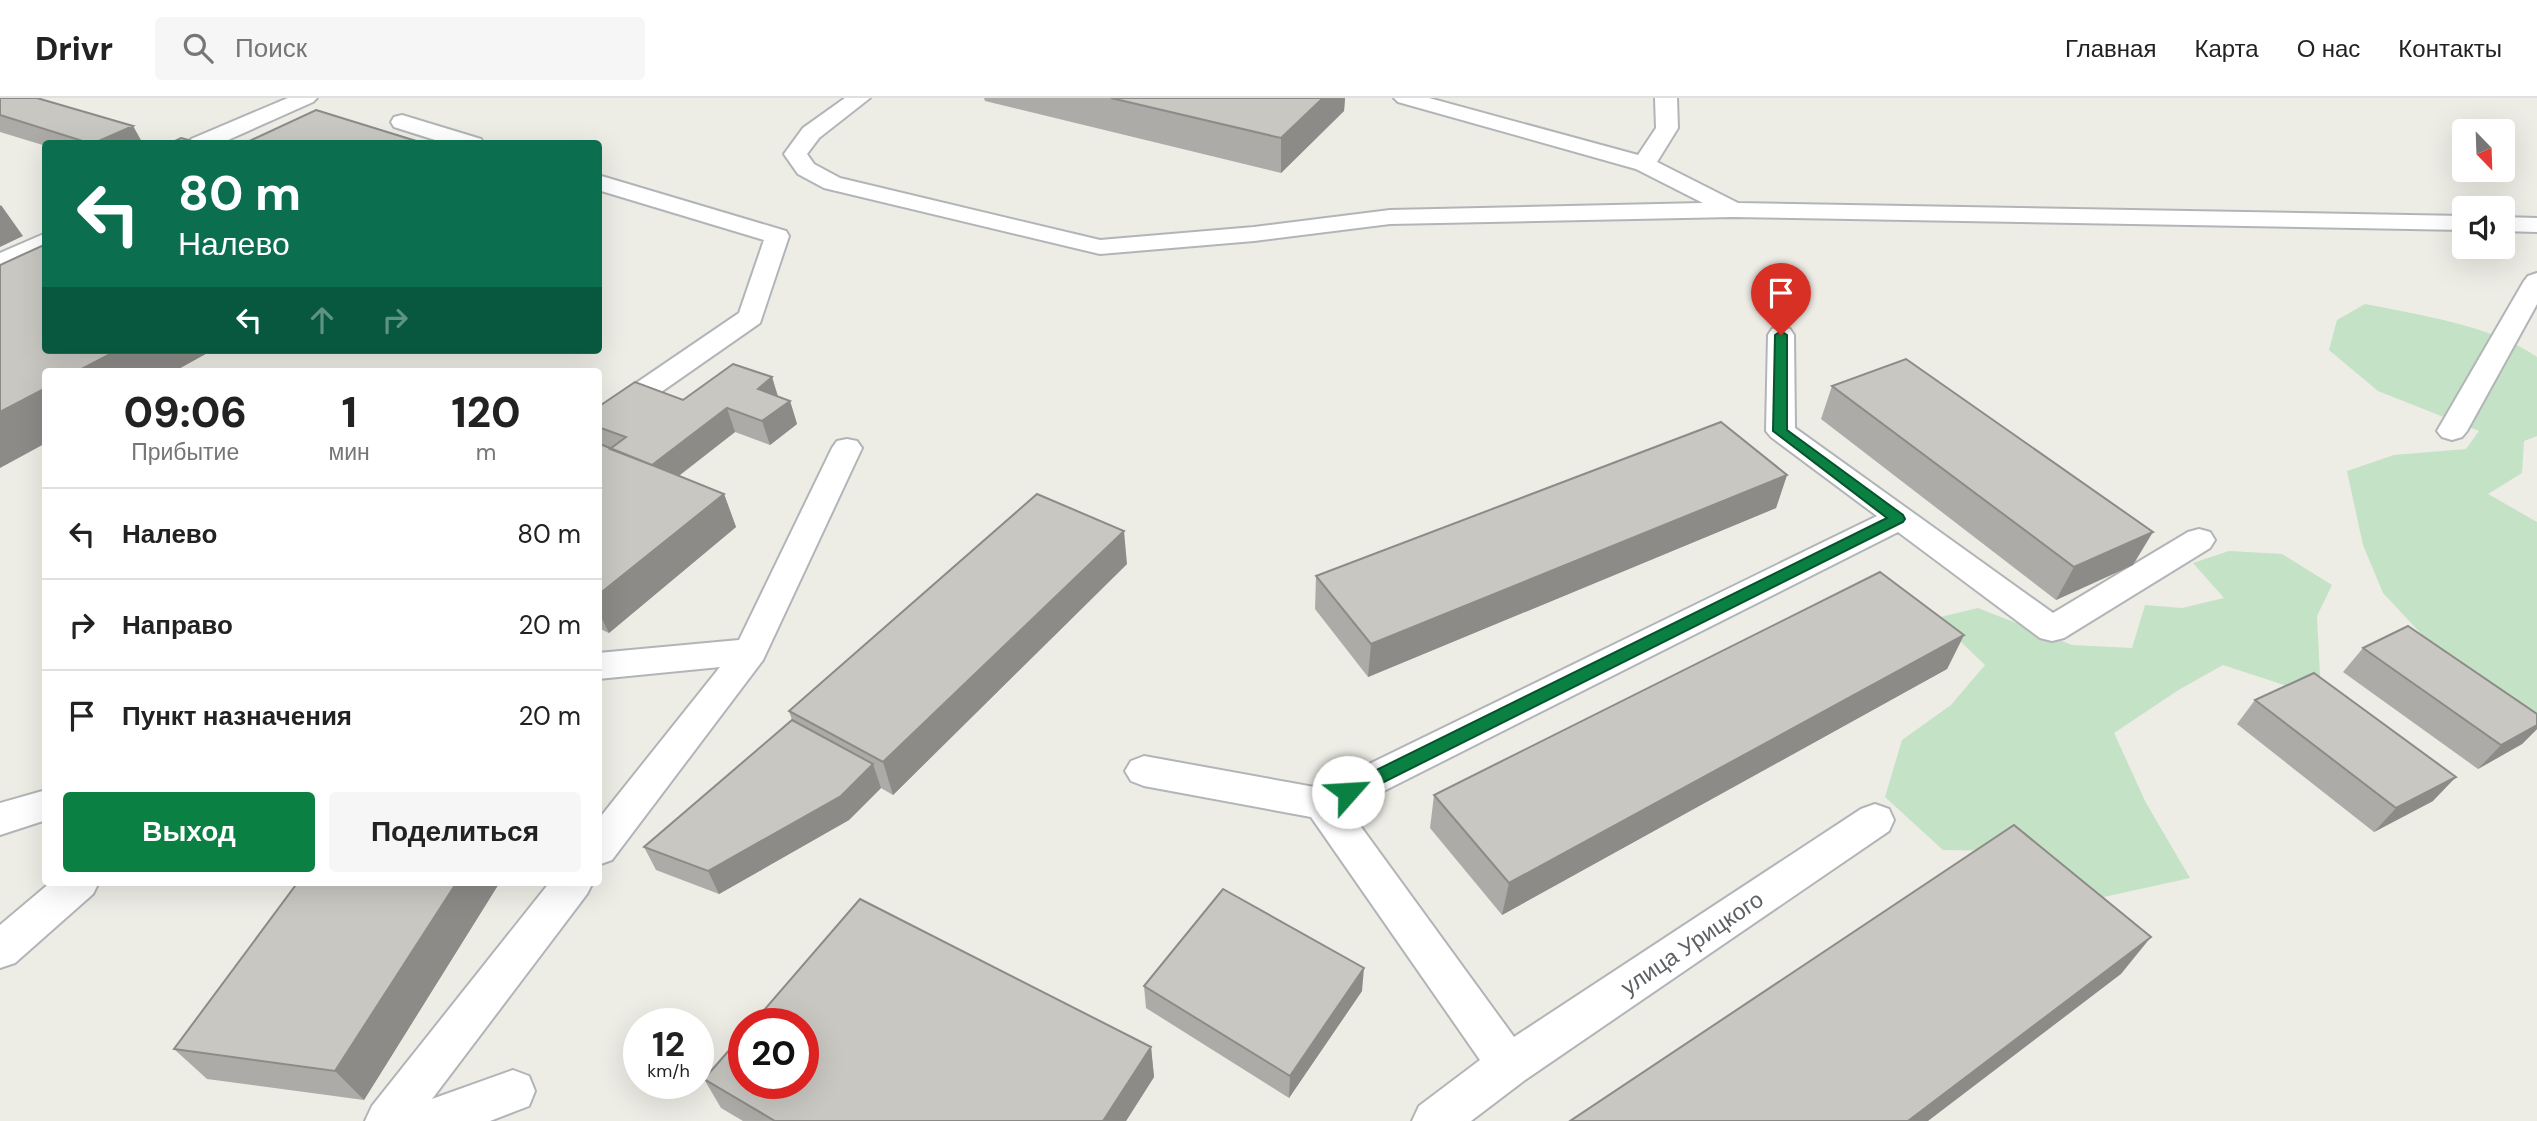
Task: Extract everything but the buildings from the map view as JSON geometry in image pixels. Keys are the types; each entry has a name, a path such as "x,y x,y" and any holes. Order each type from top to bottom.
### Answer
{"lane":[{"path":"208,140 306,98"},
{"path":"859,98 811,132 795,154 806,169 832,183 1100,247 1254,234 1390,217 1733,210 2452,223"},
{"path":"1405,98 1644,164 1733,210"},
{"path":"1644,164 1667,128 1666,98"},
{"path":"402,122 460,140"},
{"path":"602,183 777,236 751,317 602,420"},
{"path":"2515,225 2537,225"},
{"path":"0,263 42,242"},
{"path":"2452,431 2537,281"},
{"path":"1781,335 1780,431 2052,629 2199,540"},
{"path":"602,844 751,651 847,448"},
{"path":"1144,771 1323,804 1898,519"},
{"path":"602,666 751,651"},
{"path":"1323,804 1509,1065"},
{"path":"0,819 42,806"},
{"name":"улица Урицкого","path":"1436,1121 1509,1065 1875,820"},
{"path":"0,950 74,886"},
{"path":"388,1121 570,886"},
{"path":"432,1121 513,1091"}],"green space":[{"path":"2365,304 2477,329 2519,346 2537,357 2537,436 2524,441 2522,473 2488,494 2537,522 2537,716 2426,639 2383,593 2363,545 2347,471 2394,455 2466,449 2479,431 2378,391 2329,350 2337,320"},
{"path":"2229,551 2282,554 2332,585 2317,616 2320,677 2303,691 2223,665 2180,689 2114,733 2146,803 2190,878 2072,904 2021,851 1943,850 1885,797 1902,740 1951,705 1985,665 1936,618 1978,608 2072,645 2132,648 2145,605 2182,608 2224,598 2193,563"}],"route":[{"path":"1348,792 1898,519 1780,431 1781,335"}]}
